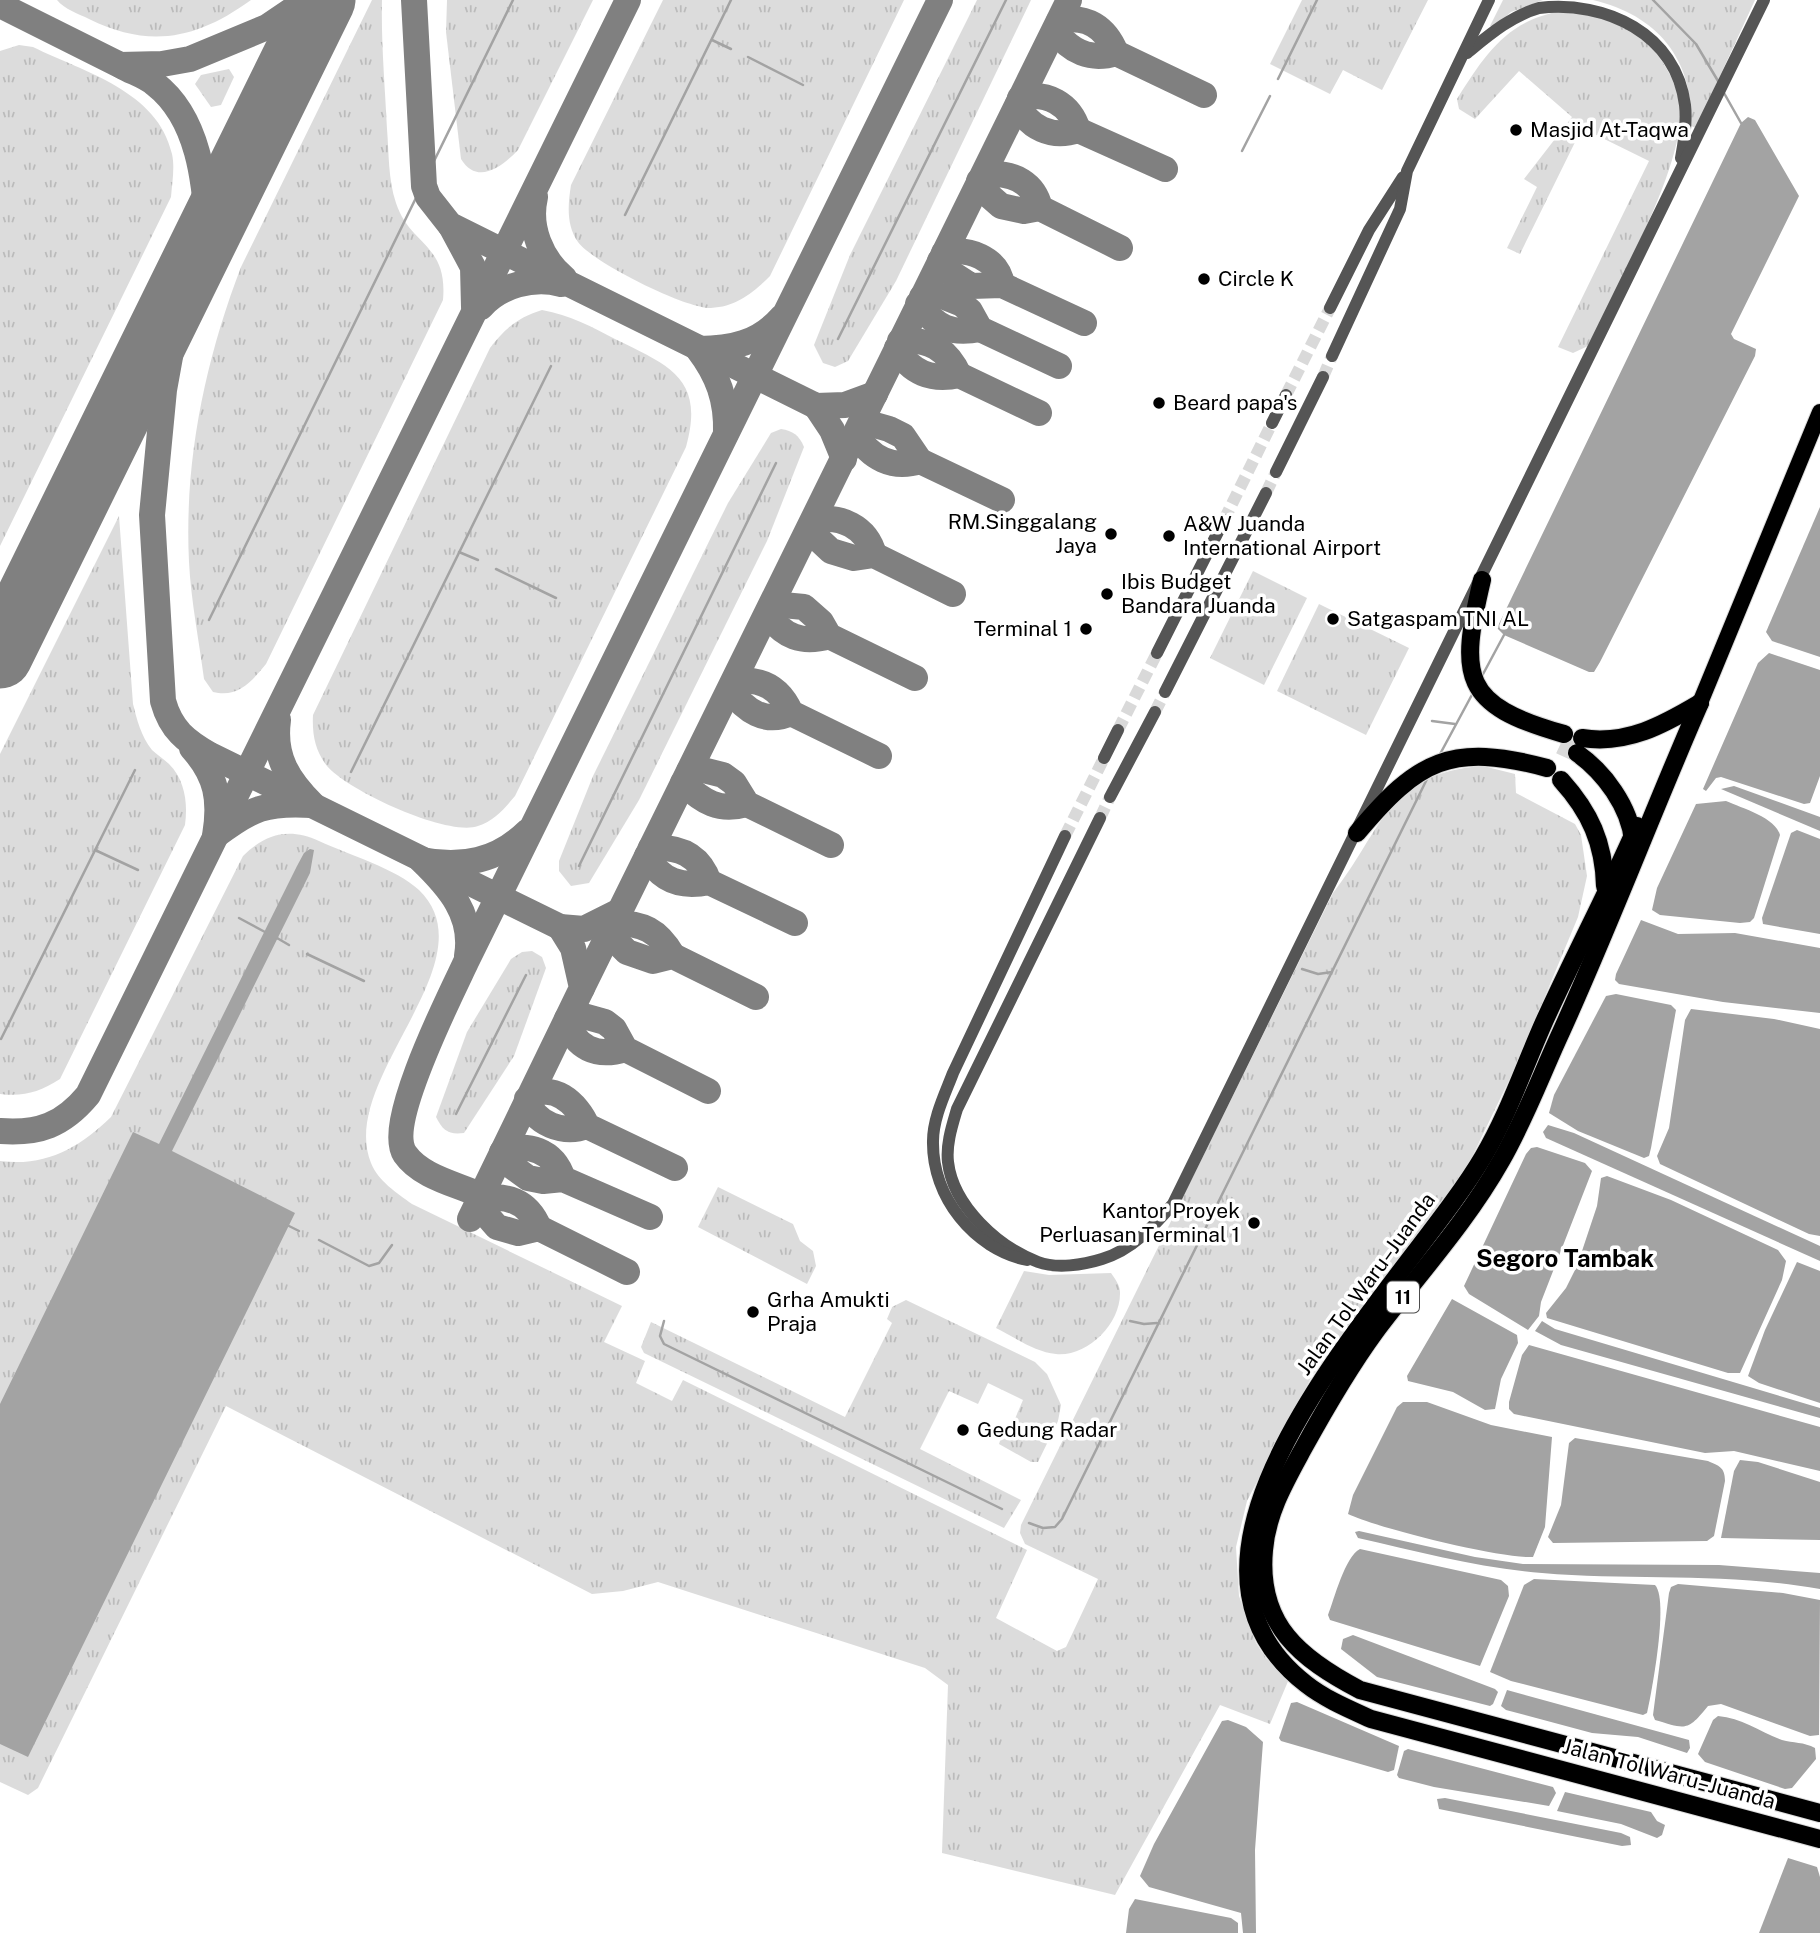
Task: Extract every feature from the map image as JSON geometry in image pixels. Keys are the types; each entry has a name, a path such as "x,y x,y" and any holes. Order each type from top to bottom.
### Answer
{"highway":[{"path":"1482,580 1469,633 1468,660 1482,695 1494,707 1571,742 1600,772 1621,805 1633,835 1635,858"},
{"path":"1571,742 1609,740 1648,731 1700,703"},
{"name":"Jalan Tol Waru–Juanda","path":"1700,703 1605,936 1502,1161 1434,1257 1368,1343 1335,1392 1280,1490 1268,1521 1264,1551 1265,1584 1279,1627 1288,1642 1324,1671 1360,1690 1820,1814"},
{"path":"1357,833 1386,798 1425,767 1446,760 1479,757 1507,759 1554,774 1589,815 1597,833 1604,866 1605,890"},
{"name":"Jalan Tol Waru–Juanda","path":"1671,769 1649,798 1484,1155 1448,1213 1334,1361 1266,1481 1250,1534 1247,1573 1260,1627 1280,1659 1306,1684 1342,1706 1371,1718 1820,1839"}],"main road":[{"path":"1700,703 1820,412"}],"street":[{"path":"1330,308 1369,230 1407,171 1489,0"},
{"path":"1065,836 953,1073 939,1110 933,1140 946,1195 963,1224 986,1244 1012,1257 1077,1265 1104,1259 1147,1234 1173,1204 1765,0"},
{"path":"1464,56 1514,18 1550,6 1586,5 1611,10 1633,21 1652,38 1678,79 1685,106 1678,173"},
{"path":"1332,356 1400,209 1407,171"},
{"path":"1276,472 1323,377"},
{"path":"1272,423 1286,395"},
{"path":"1165,692 1266,493"},
{"path":"1157,653 1224,520"},
{"path":"1110,797 1155,712"},
{"path":"1104,758 1118,730"},
{"path":"1038,1262 993,1235 972,1217 956,1190 948,1161 950,1135 957,1109 1100,818"},
{"path":"953,1073 986,1048"}],"green space":[{"path":"57,0 251,0 211,24 192,31 153,36 111,28 72,11"},
{"path":"372,0 382,0 393,194 402,217 427,246 440,267 443,300 266,664 237,691 213,692 204,679 195,621 188,524 194,449 207,375 241,267"},
{"path":"447,0 593,0 518,150 504,163 489,171 474,171 461,159 446,32"},
{"path":"663,0 904,0 770,276 744,298 720,307 711,308 682,301 620,272 578,242 570,222 571,185"},
{"path":"977,0 1031,0 896,281 848,361 835,367 823,363 814,345 850,255"},
{"path":"1302,0 1428,0 1382,90 1343,70 1330,94 1270,64"},
{"path":"1503,0 1543,0 1511,12 1493,28 1490,26"},
{"path":"1593,0 1755,0 1696,128 1691,126 1686,80 1667,44 1653,29 1636,17"},
{"path":"1561,11 1607,18 1638,34 1667,69 1678,96 1680,109 1679,133 1671,162 1646,228 1588,346 1573,353 1558,347 1649,161 1582,128 1520,254 1507,248 1537,187 1524,179 1572,117 1519,71 1475,119 1459,109 1457,99 1477,68 1499,42 1525,23"},
{"path":"19,45 33,47 96,75 135,99 152,114 164,132 172,154 173,170 171,197 0,546 0,51"},
{"path":"229,69 234,77 221,105 211,107 195,84 201,75"},
{"path":"542,310 590,326 667,367 686,390 691,405 691,424 686,447 515,796 499,814 484,824 463,828 444,825 398,809 338,776 327,766 317,748 313,715 490,348 513,324"},
{"path":"781,429 795,434 804,447 767,541 639,800 589,883 571,886 559,871 559,861 593,776 728,503 771,433"},
{"path":"119,516 133,704 148,745 179,777 186,808 185,825 60,1079 31,1092 0,1094 0,754"},
{"path":"1253,571 1307,598 1264,685 1210,658"},
{"path":"1319,604 1409,648 1366,735 1277,691"},
{"path":"1483,766 1515,774 1516,793 1575,824 1581,835 1587,876 1578,917 1516,1066 1471,1159 1442,1207 1312,1376 1247,1501 1236,1547 1239,1596 1256,1643 1266,1658 1289,1679 1270,1724 1220,1705 1115,1895 942,1853 948,1685 925,1668 658,1582 623,1591 592,1594 226,1406 38,1788 28,1795 0,1782 0,1161 32,1161 61,1153 87,1138 111,1117 243,856 251,848 278,835 298,834 308,837 371,862 410,882 419,890 437,919 438,951 427,985 374,1095 366,1130 371,1163 383,1181 412,1204 622,1306 604,1342 645,1361 636,1383 672,1401 683,1380 1027,1550 996,1618 1057,1651 1066,1647 1098,1579 1025,1544 1020,1533 1021,1525 1333,893 1377,826 1406,792 1426,780 1451,771"},
{"path":"532,951 542,957 546,968 514,1056 464,1133 447,1131 436,1117 467,1032 511,959 522,952"},
{"path":"718,1187 793,1224 800,1241 813,1251 816,1266 807,1284 698,1227"},
{"path":"1024,1271 1049,1275 1111,1273 1120,1289 1115,1316 1100,1336 1068,1354 1056,1354 1025,1344 996,1328"},
{"path":"906,1300 1035,1362 1047,1374 1061,1405 1058,1421 1038,1462 1031,1462 999,1444 1005,1425 1011,1428 1023,1400 988,1383 978,1404 949,1391 920,1449 1021,1500 1004,1528 644,1353 641,1347 651,1322 845,1417 892,1323 887,1319 892,1307"}],"shaded area":[{"path":"1748,117 1755,120 1799,196 1731,334 1734,339 1756,349 1755,356 1600,662 1594,672 1589,672 1504,635 1497,628 1741,123"},
{"path":"1820,507 1820,657 1772,641 1766,632"},
{"path":"1769,653 1820,670 1820,776 1810,803 1804,804 1721,777 1716,778 1706,791 1703,789 1758,663"},
{"path":"1734,786 1820,817 1820,831 1721,789"},
{"path":"1726,801 1765,819 1780,835 1754,918 1750,922 1740,923 1660,915 1652,910 1657,888 1696,804"},
{"path":"1797,830 1820,839 1820,934 1763,924 1762,918 1791,833"},
{"path":"310,849 314,850 310,873 172,1151 295,1213 28,1757 0,1744 0,1404 133,1132 159,1144 297,866 304,853"},
{"path":"1641,920 1678,934 1735,933 1820,948 1820,1013 1723,1002 1619,984 1615,980 1616,974"},
{"path":"1616,994 1671,1005 1676,1010 1651,1148 1649,1156 1644,1158 1578,1131 1549,1113 1554,1095 1606,996"},
{"path":"1691,1009 1774,1019 1820,1029 1820,1236 1809,1234 1660,1164 1657,1156 1669,1128 1685,1020"},
{"path":"1548,1125 1574,1133 1820,1246 1820,1261 1546,1138 1543,1132"},
{"path":"1537,1147 1585,1163 1592,1171 1541,1302 1539,1316 1528,1330 1469,1294 1464,1286 1526,1154 1531,1148"},
{"path":"1607,1176 1671,1200 1778,1250 1786,1261 1782,1280 1740,1373 1728,1373 1547,1318 1546,1313 1566,1288 1577,1266 1597,1206 1601,1178"},
{"path":"1797,1262 1820,1271 1820,1403 1759,1383 1748,1376 1765,1330"},
{"path":"1452,1299 1517,1335 1518,1343 1501,1379 1495,1409 1485,1410 1453,1392 1408,1381 1407,1376"},
{"path":"1542,1321 1555,1329 1820,1408 1820,1418 1561,1345 1535,1331"},
{"path":"1529,1345 1820,1427 1820,1471 1734,1451 1705,1453 1514,1414 1509,1409 1509,1402 1522,1355"},
{"path":"1403,1402 1427,1402 1491,1425 1552,1437 1545,1527 1533,1557 1495,1553 1440,1542 1348,1514 1353,1495 1397,1407"},
{"path":"1575,1438 1708,1461 1718,1466 1723,1470 1725,1481 1714,1536 1707,1541 1553,1543 1548,1537 1561,1505 1569,1443"},
{"path":"1740,1460 1758,1462 1820,1482 1820,1540 1721,1538 1734,1471"},
{"path":"1355,1532 1475,1557 1523,1564 1719,1565 1820,1573 1820,1589 1750,1580 1519,1571 1358,1538"},
{"path":"1360,1549 1501,1580 1508,1586 1509,1596 1480,1666 1330,1620 1328,1615 1341,1579 1350,1560"},
{"path":"1534,1579 1655,1585 1659,1594 1660,1626 1647,1713 1643,1715 1511,1681 1490,1672 1524,1585"},
{"path":"1678,1584 1783,1593 1820,1600 1819,1735 1810,1736 1721,1704 1708,1706 1685,1726 1655,1720 1653,1715 1669,1593 1671,1587"},
{"path":"1353,1635 1495,1689 1498,1692 1493,1704 1490,1706 1377,1677 1341,1649 1343,1639"},
{"path":"1507,1690 1689,1740 1690,1748 1687,1753 1638,1737 1592,1733 1506,1710 1501,1706"},
{"path":"1297,1702 1399,1746 1394,1770 1388,1772 1281,1741 1279,1738 1291,1703"},
{"path":"1718,1716 1743,1722 1782,1740 1811,1746 1815,1748 1816,1759 1792,1788 1785,1789 1705,1762 1698,1754 1713,1720"},
{"path":"1228,1720 1246,1727 1263,1742 1255,1850 1256,1933 1243,1933 1241,1913 1149,1887 1140,1876 1154,1844 1222,1721"},
{"path":"1408,1749 1553,1787 1556,1793 1549,1806 1434,1787 1399,1778 1397,1775 1404,1751"},
{"path":"1565,1792 1651,1812 1657,1821 1665,1825 1662,1835 1657,1838 1621,1824 1557,1811"},
{"path":"1445,1798 1621,1833 1630,1837 1631,1845 1622,1846 1439,1809 1437,1799"},
{"path":"1788,1858 1817,1867 1820,1877 1820,1933 1759,1933"},
{"path":"1135,1899 1231,1918 1238,1923 1238,1933 1126,1933 1129,1909"}],"waterway":[{"path":"209,620 513,0"},
{"path":"625,215 731,0"},
{"path":"838,339 1006,0"},
{"path":"1278,79 1317,0"},
{"path":"1653,0 1696,44 1718,81"},
{"path":"712,40 731,49"},
{"path":"748,57 803,85"},
{"path":"1724,93 1741,123"},
{"path":"1242,151 1270,96"},
{"path":"351,772 551,366"},
{"path":"579,866 776,463"},
{"path":"459,552 478,560"},
{"path":"496,569 556,598"},
{"path":"1482,676 1504,635"},
{"path":"1439,756 1474,691"},
{"path":"1432,721 1455,724"},
{"path":"1,1039 135,770"},
{"path":"1029,1523 1043,1528 1055,1527 1062,1519 1428,777"},
{"path":"95,850 138,870"},
{"path":"239,918 265,932"},
{"path":"277,938 289,945"},
{"path":"307,954 364,981"},
{"path":"1302,969 1318,974 1332,972"},
{"path":"456,1114 526,975"},
{"path":"287,1225 299,1231"},
{"path":"319,1240 369,1266 379,1263 392,1245"},
{"path":"664,1321 660,1336 664,1344 1002,1509"},
{"path":"1130,1321 1157,1323"}],"taxiway":[{"path":"0,5 120,65 162,64 190,59 267,27 307,0"},
{"path":"414,0 424,186 428,197 450,225 816,406 845,405 875,394"},
{"path":"0,1131 27,1131 49,1125 69,1114 88,1095 628,0"},
{"path":"480,1195 429,1174 405,1154 401,1139 404,1116 422,1060 466,962 940,0"},
{"path":"582,988 1069,0"},
{"path":"1059,21 1078,20 1094,25 1107,36 1116,53"},
{"path":"1055,30 1067,44 1082,53 1098,56 1116,53 1204,95"},
{"path":"122,66 155,84 170,98 181,114 197,152 202,172 208,232"},
{"path":"1020,98 1039,96 1056,102 1069,113 1078,130"},
{"path":"1018,104 1028,119 1042,129 1059,133 1078,130 1165,169"},
{"path":"1040,208 1033,192 1022,181 999,174 990,174 979,181 985,192 1001,206 1024,211 1040,208 1120,248"},
{"path":"535,197 533,220 538,242 549,262 564,278"},
{"path":"451,226 473,267 474,307"},
{"path":"944,253 963,252 981,257 995,268 1002,285"},
{"path":"940,261 951,273 971,286 1002,285 1084,323"},
{"path":"481,307 507,288 540,281 561,284"},
{"path":"183,285 164,390 152,515 163,701 170,720 187,739 210,755 560,927 584,929 618,912"},
{"path":"922,297 942,296 962,304 970,311 980,329 1059,366"},
{"path":"918,304 938,324 952,330 980,329"},
{"path":"699,349 744,343 772,327 781,318"},
{"path":"900,341 920,341 936,347 949,358 959,375"},
{"path":"897,348 908,364 923,373 940,377 959,375 1039,413"},
{"path":"698,349 720,388 726,433"},
{"path":"816,406 832,430 844,459"},
{"path":"859,428 875,425 903,436 920,461 1002,500"},
{"path":"856,434 868,450 883,460 901,464 920,461"},
{"path":"813,521 833,519 851,525 865,537 874,555"},
{"path":"810,527 815,536 831,551 854,558 874,555 953,594"},
{"path":"772,604 804,607 821,622 829,636 915,678"},
{"path":"768,613 780,628 794,636 802,639 829,636"},
{"path":"735,681 762,683 776,691 791,713 879,756"},
{"path":"730,690 742,704 756,714 773,717 791,713"},
{"path":"192,748 207,768 215,789 215,836 239,819 260,809 283,805 313,805 284,767 278,745 278,720"},
{"path":"689,771 703,770 723,775 734,783 747,804 831,845"},
{"path":"683,783 712,804 728,807 747,804"},
{"path":"467,956 467,928 463,915 450,891 421,860 451,863 478,860 504,850 527,832"},
{"path":"651,848 679,850 693,858 705,872 709,882"},
{"path":"647,856 665,877 673,881 689,884 709,882 795,923"},
{"path":"613,923 649,930 662,940 673,956"},
{"path":"470,1219 582,988 573,948 560,927"},
{"path":"610,929 627,952 653,961 673,956 756,997"},
{"path":"625,1049 605,1052 588,1048 575,1037 567,1019 580,1015 605,1022 614,1029 625,1049 708,1091"},
{"path":"587,1126 577,1110 563,1097 545,1092 527,1099 536,1115 551,1125 569,1129 587,1126 675,1168"},
{"path":"563,1179 553,1161 538,1151 521,1148 502,1152 506,1162 528,1178 543,1181 563,1179 650,1217"},
{"path":"479,1200 498,1198 515,1201 529,1211 539,1228"},
{"path":"477,1204 497,1227 518,1233 539,1228 627,1272"}],"runway":[{"path":"0,656 323,0"}],"tunnel":[{"path":"1286,395 1330,308"},
{"path":"1323,377 1332,356"},
{"path":"1224,520 1272,423"},
{"path":"1266,493 1276,472"},
{"path":"1118,730 1157,653"},
{"path":"1155,712 1165,692"},
{"path":"1560,745 1577,753"},
{"path":"1065,836 1104,758"},
{"path":"1100,818 1110,797"}],"place":[{"name":"Masjid At-Taqwa","path":"1516,130"},
{"name":"Circle K","path":"1204,279"},
{"name":"Beard papa's","path":"1159,403"},
{"name":"RM.Singgalang Jaya","path":"1111,534"},
{"name":"A&W Juanda International Airport","path":"1169,536"},
{"name":"Ibis Budget Bandara Juanda","path":"1107,594"},
{"name":"Satgaspam TNI AL","path":"1333,619"},
{"name":"Terminal 1","path":"1086,629"},
{"name":"Kantor Proyek Perluasan Terminal 1","path":"1254,1223"},
{"name":"Grha Amukti Praja","path":"753,1312"},
{"name":"Gedung Radar","path":"963,1430"}],"district":[{"name":"Segoro Tambak","path":"1565,1259"}]}
